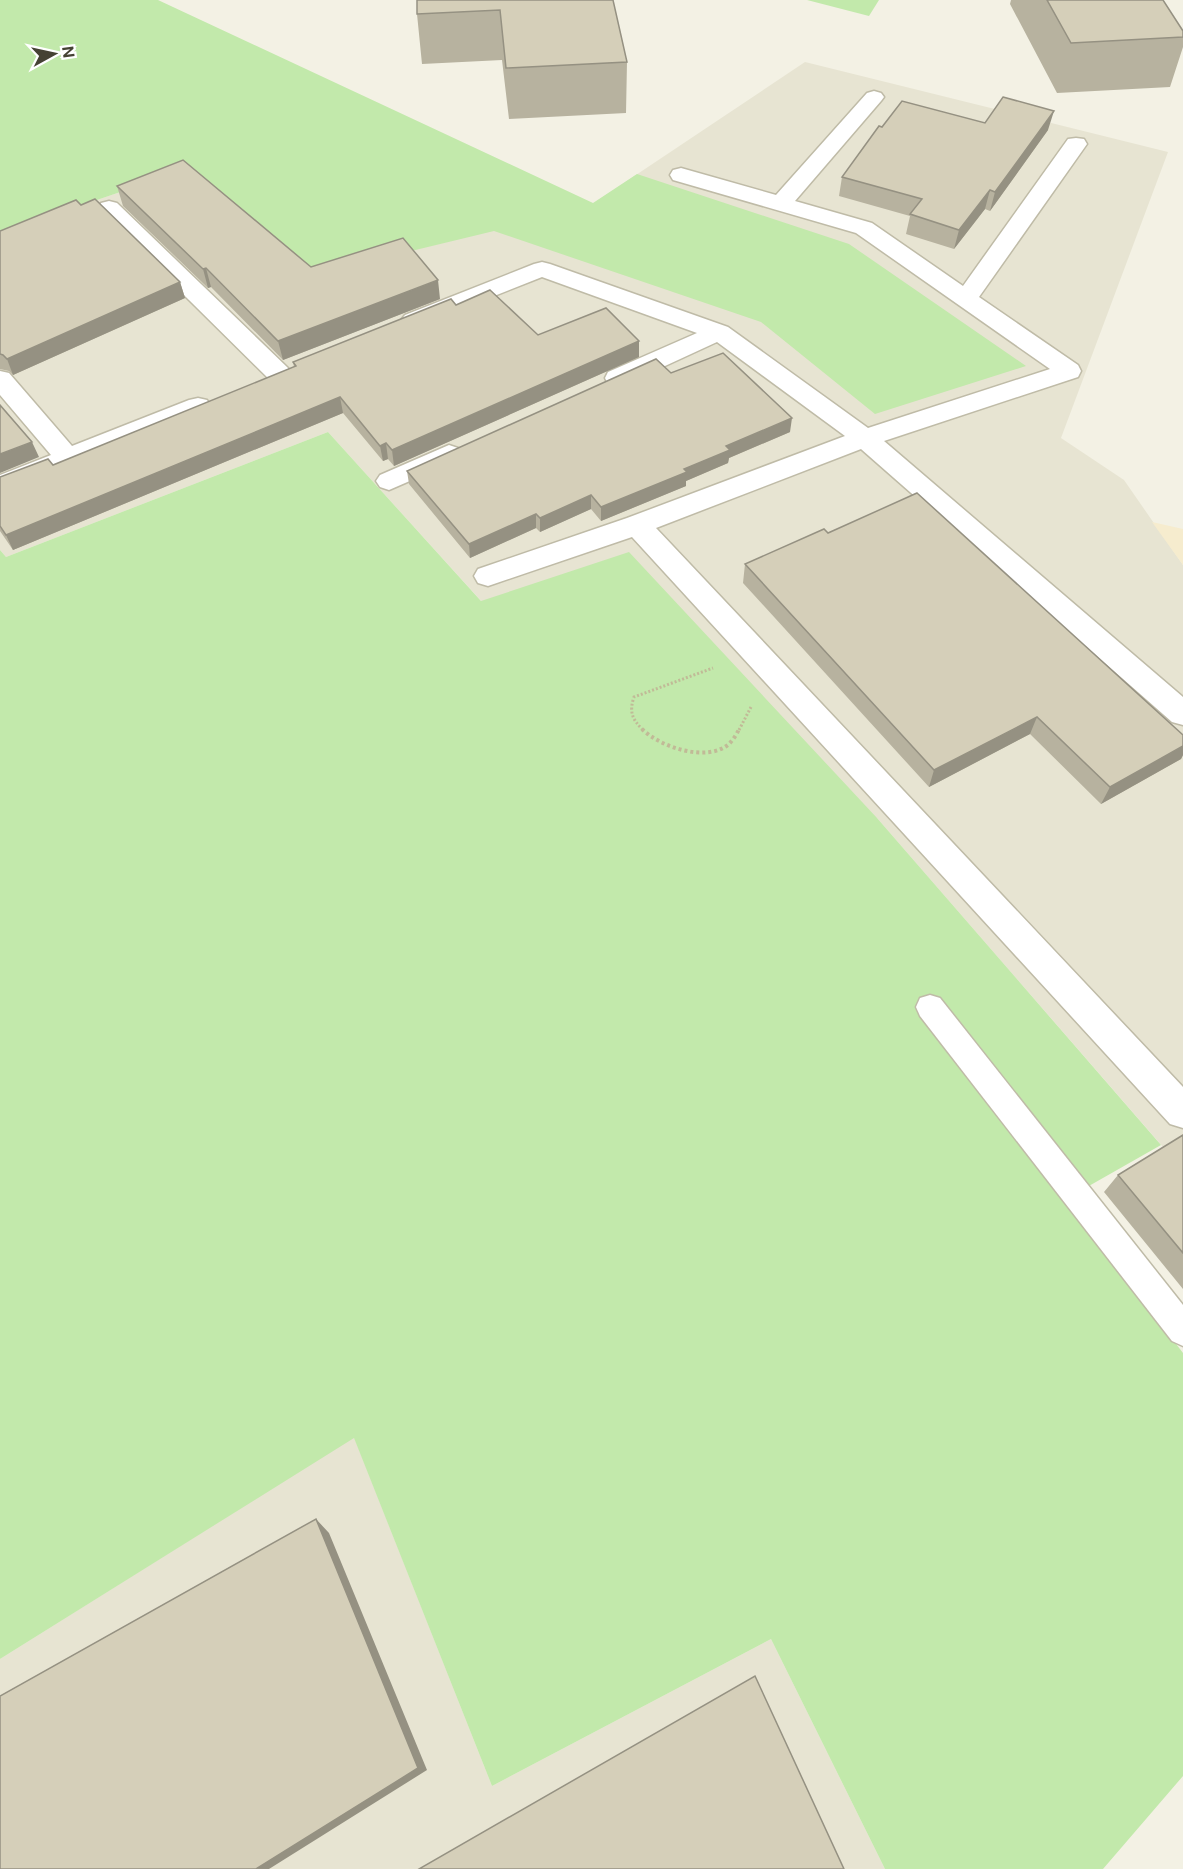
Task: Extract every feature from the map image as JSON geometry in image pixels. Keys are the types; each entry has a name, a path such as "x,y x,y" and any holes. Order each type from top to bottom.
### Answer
{"street":[{"path":"780,204 874,97"},
{"path":"966,299 1076,144"},
{"path":"488,576 637,525 865,438 1068,371 864,228 681,175"},
{"path":"109,208 279,374"},
{"path":"388,330 542,269 719,332 865,438 1183,714"},
{"path":"591,390 719,332"},
{"path":"0,379 68,458"},
{"path":"0,485 223,396"},
{"path":"389,481 474,442"},
{"path":"637,525 1183,1112"}],"lane":[{"path":"930,1007 1183,1330"}],"path":[{"path":"713,668 634,697 630,703 630,710 638,724 658,742 690,753 712,753 729,744 751,706"}],"shaded area":[{"path":"805,62 1168,152 1061,438 1124,480 1183,565 1183,1170 877,818 724,869 328,432 6,557 0,550 0,233 185,170 594,203"},
{"path":"1152,522 1183,529 1183,565"},
{"path":"354,1437 492,1786 771,1639 885,1869 0,1869 0,1659"}],"green space":[{"path":"0,0 158,0 593,203 637,174 849,244 1026,366 875,414 761,322 494,231 312,275 185,170 0,233"},
{"path":"807,0 879,0 869,16"},
{"path":"328,432 481,601 629,552 877,818 1161,1145 1066,1199 1183,1353 1183,1776 1103,1869 885,1869 771,1639 492,1786 354,1438 0,1659 0,550 6,557"}],"building":[{"path":"417,0 613,0 627,62 506,68 500,10 417,14"},
{"path":"1047,0 1163,0 1183,31 1183,37 1071,43"},
{"path":"1003,97 1054,111 995,192 990,190 959,230 910,214 922,199 842,177 879,126 882,127 902,101 985,123"},
{"path":"183,160 311,267 403,238 438,280 278,341 206,268 203,269 117,186"},
{"path":"95,199 180,282 7,359 0,354 0,231 76,200 81,205"},
{"path":"490,290 538,335 606,308 639,341 392,450 386,443 380,446 340,397 6,535 0,526 0,477 48,459 53,465 296,366 293,362 451,299 456,305"},
{"path":"723,353 792,418 726,446 730,450 684,469 687,472 601,507 591,495 540,518 536,514 469,544 407,471 656,359 671,373"},
{"path":"0,405 32,442 0,454"},
{"path":"917,493 1183,735 1183,746 1110,787 1037,717 934,770 745,564 824,529 828,533"},
{"path":"1183,1135 1183,1253 1118,1175"},
{"path":"316,1519 418,1768 256,1869 0,1869 0,1696"},
{"path":"755,1676 844,1869 419,1869"}]}
